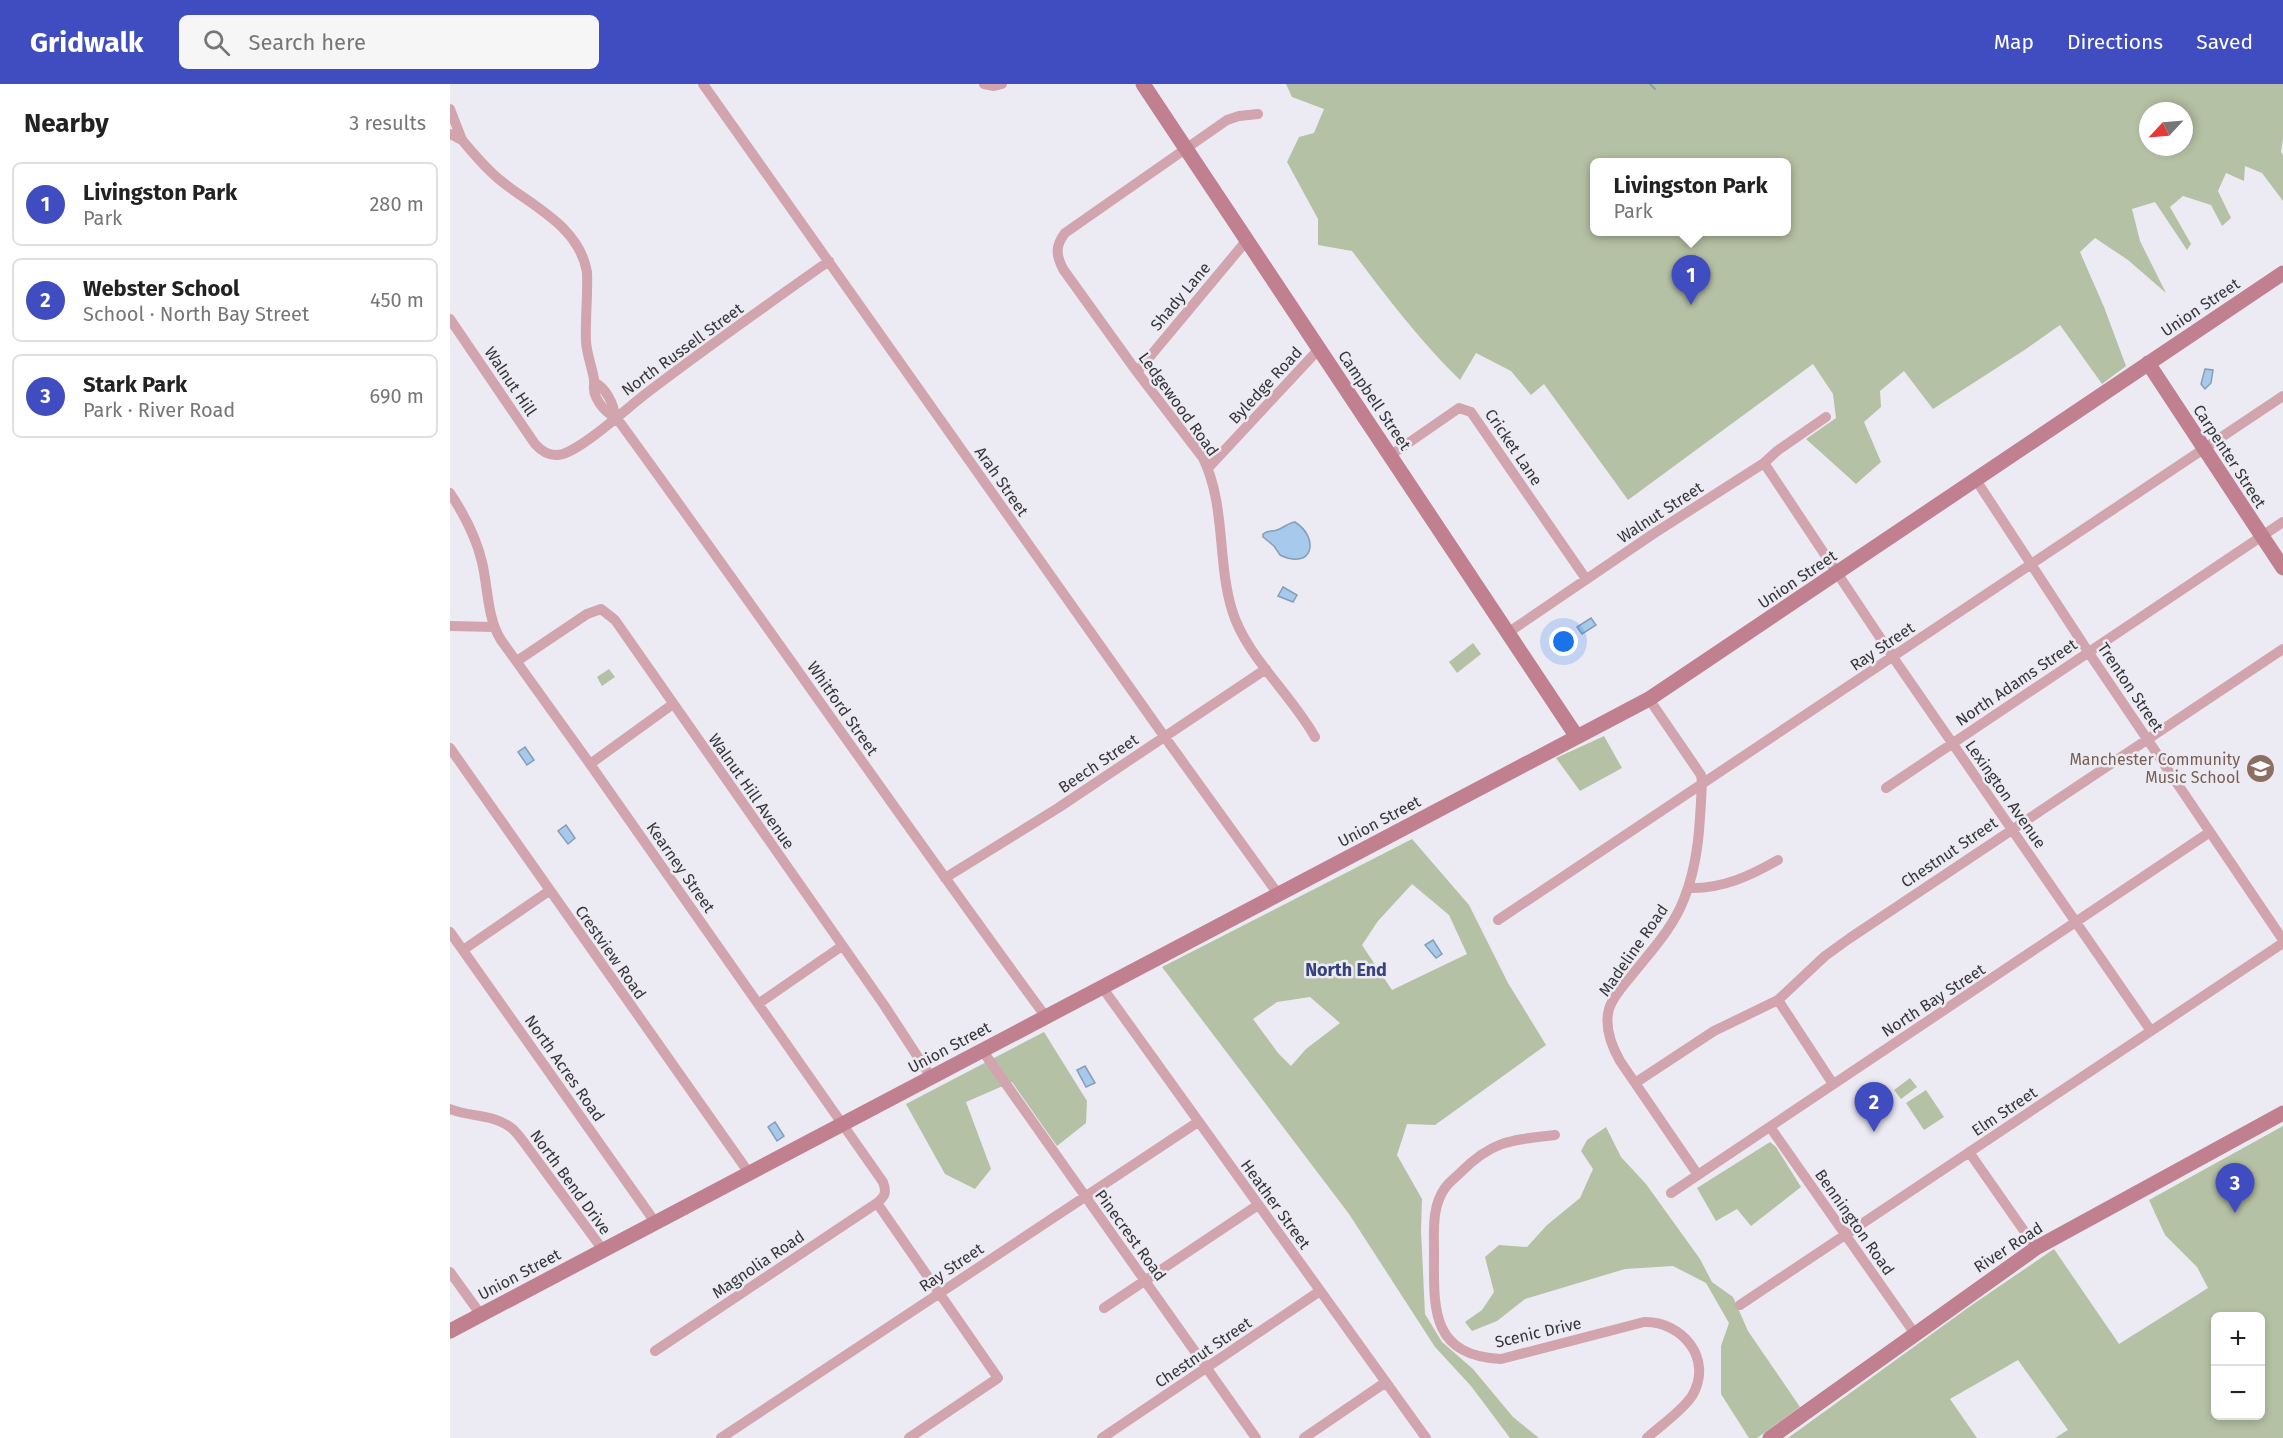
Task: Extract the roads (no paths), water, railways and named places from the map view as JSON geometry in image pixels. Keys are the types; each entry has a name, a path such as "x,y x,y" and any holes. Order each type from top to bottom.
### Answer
{"street":[{"name":"Arah Street","path":"703,84 1278,894"},
{"path":"984,84 994,86 1002,84"},
{"name":"Campbell Street","path":"1143,84 1577,737"},
{"name":"Whitford Street","path":"450,109 462,141"},
{"path":"1186,148 1227,120 1258,114"},
{"name":"Whitford Street","path":"450,134 462,141 486,168 557,222 577,244 587,272 586,342 594,382 592,390 596,398 607,414 615,417 704,538 1046,1017"},
{"name":"Ledgewood Road","path":"1186,148 1065,233 1056,251 1063,269 1137,372 1197,449 1208,468 1219,514 1226,583 1232,612 1240,630 1266,669 1305,719 1315,737"},
{"name":"Shady Lane","path":"1137,372 1247,240"},
{"name":"North Russell Street","path":"552,455 561,455 570,451 829,261"},
{"name":"Union Street","path":"450,1331 1649,699 2283,273"},
{"name":"Walnut Hill","path":"450,319 535,444 542,452 552,455"},
{"name":"Byledge Road","path":"1208,468 1319,349"},
{"name":"Carpenter Street","path":"2148,363 2283,568"},
{"name":"Ray Street","path":"1498,920 2283,396"},
{"name":"Cricket Lane","path":"1391,455 1459,408 1471,412 1586,579"},
{"name":"Walnut Street","path":"1509,632 1764,463 1777,451 1826,417"},
{"name":"Lexington Avenue","path":"1764,463 1893,657 2151,1031"},
{"name":"Trenton Street","path":"1976,480 2283,941"},
{"path":"450,493 474,536 494,627 450,628"},
{"name":"North Adams Street","path":"1886,788 2283,522"},
{"name":"Walnut Hill Avenue","path":"517,662 587,614 601,609 615,620 932,1077"},
{"name":"Kearney Street","path":"494,627 883,1182 885,1196 877,1203"},
{"name":"Chestnut Street","path":"1635,1083 1714,1031 1778,1000 1826,956 1850,938 2283,649"},
{"name":"Beech Street","path":"945,878 1058,808 1266,669"},
{"path":"1649,699 1697,769 1702,782"},
{"path":"590,764 673,704"},
{"name":"Crestview Road","path":"450,748 748,1173"},
{"name":"Madeline Road","path":"1698,1175 1615,1052 1609,1038 1609,1008 1676,918 1689,888 1698,839 1702,782"},
{"name":"North Bay Street","path":"1671,1193 2078,923 2210,832"},
{"path":"1689,888 1710,888 1738,880 1778,860"},
{"path":"463,950 549,891"},
{"name":"North Acres Road","path":"450,932 655,1222"},
{"name":"Elm Street","path":"1740,1305 2283,941"},
{"path":"758,1004 843,946"},
{"name":"Heather Street","path":"1102,987 1426,1438"},
{"path":"1778,1000 1833,1084"},
{"name":"Pinecrest Road","path":"982,1050 1256,1438"},
{"name":"North Bend Drive","path":"450,1109 469,1116 491,1118 509,1126 523,1141 603,1250"},
{"name":"River Road","path":"1770,1438 2036,1248 2283,1113"},
{"name":"Ray Street","path":"721,1438 1198,1122"},
{"name":"Bennington Road","path":"1770,1126 1915,1334"},
{"name":"Scenic Drive","path":"1555,1135 1513,1140 1493,1146 1467,1166 1444,1189 1434,1213 1435,1311 1445,1334 1460,1349 1480,1358 1501,1359 1644,1322 1663,1323 1679,1331 1691,1345 1695,1354 1698,1364 1696,1386 1686,1404 1647,1438"},
{"path":"1969,1152 2036,1248"},
{"path":"877,1203 998,1378 909,1438"},
{"name":"Magnolia Road","path":"655,1351 877,1203"},
{"path":"1104,1308 1258,1205"},
{"path":"450,1272 481,1315"},
{"name":"Chestnut Street","path":"1101,1438 1320,1291"},
{"path":"1304,1438 1386,1382"}],"water":[{"path":"2205,369 2213,370 2211,383 2205,389 2201,384"},
{"path":"1295,522 1308,536 1310,544 1306,556 1300,559 1280,555 1274,546 1263,537 1266,532"},
{"path":"1283,587 1297,595 1293,602 1278,596"},
{"path":"1591,618 1596,625 1582,634 1577,627"},
{"path":"525,747 534,760 527,765 518,752"},
{"path":"566,825 575,838 568,844 558,831"},
{"path":"1433,940 1442,954 1436,958 1425,945"},
{"path":"1085,1066 1095,1083 1086,1087 1077,1070"},
{"path":"775,1122 784,1136 777,1141 768,1127"}],"waterway":[{"path":"1650,84 1655,89"}],"place":[{"name":"Livingston Park","path":"1691,305"},
{"name":"Manchester Community Music School","path":"2261,768"},
{"name":"Webster School","path":"1874,1132"},
{"name":"Stark Park","path":"2235,1213"}],"district":[{"name":"North End","path":"1346,970"}]}
